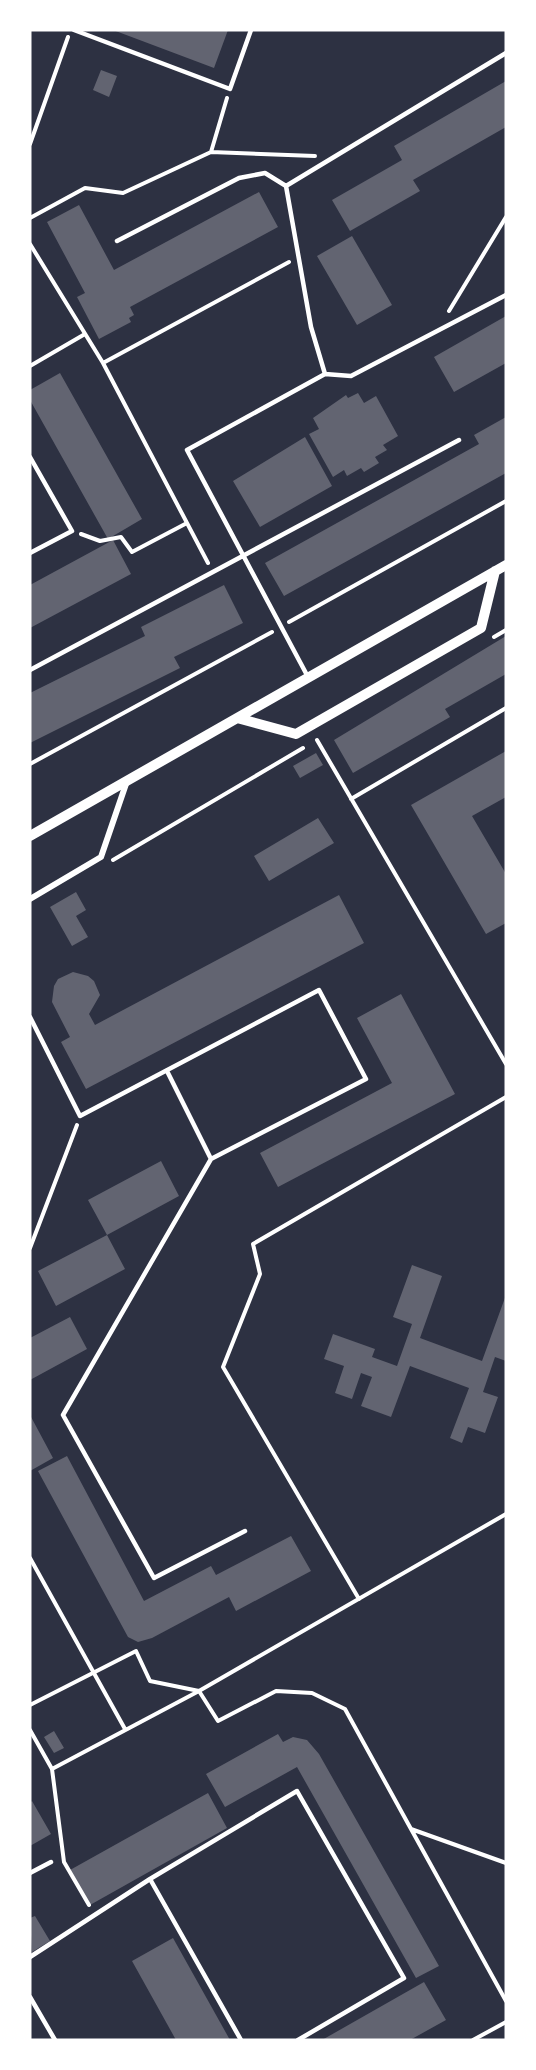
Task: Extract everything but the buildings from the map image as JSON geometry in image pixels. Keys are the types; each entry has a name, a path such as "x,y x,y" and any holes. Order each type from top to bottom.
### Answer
{"street":[{"path":"30,836 506,565"},
{"path":"237,718 296,734 306,729 481,628 495,571"},
{"path":"30,898 101,858 127,781"}],"lane":[{"path":"72,30 230,89 251,30"},
{"path":"286,186 506,53"},
{"path":"117,241 239,178 265,173 286,186 311,327 325,374"},
{"path":"308,677 187,450 325,374 351,376 506,295"},
{"path":"30,670 459,440"},
{"path":"30,457 72,531 30,554"},
{"path":"30,1017 80,1116 319,990 366,1079 211,1159 63,1415 154,1578 245,1531"},
{"path":"167,1071 211,1159"},
{"path":"30,1957 150,1880 297,1791 404,1978 298,2040"},
{"path":"30,1873 51,1862"},
{"path":"150,1880 241,2040"},
{"path":"30,1997 55,2040"}],"path":[{"path":"30,144 72,30"},
{"path":"211,152 225,104"},
{"path":"30,219 85,188 123,193 211,152 335,156"},
{"path":"436,332 506,217"},
{"path":"30,244 103,363 212,572"},
{"path":"103,363 299,256"},
{"path":"30,366 85,334"},
{"path":"30,764 506,501"},
{"path":"72,531 100,541 121,537 132,552 187,523"},
{"path":"486,642 506,630"},
{"path":"351,799 506,708"},
{"path":"112,860 327,735"},
{"path":"317,740 506,1062"},
{"path":"359,1599 223,1366 260,1274 252,1244 506,1097"},
{"path":"30,1248 80,1116"},
{"path":"52,1769 199,1691 506,1514"},
{"path":"30,1558 124,1729"},
{"path":"30,1705 136,1651 150,1681 199,1691 218,1721 276,1690 312,1693 345,1708 506,2001"},
{"path":"30,1730 52,1769 64,1862 94,1915"},
{"path":"411,1828 506,1863"},
{"path":"473,2040 506,2022"}]}
